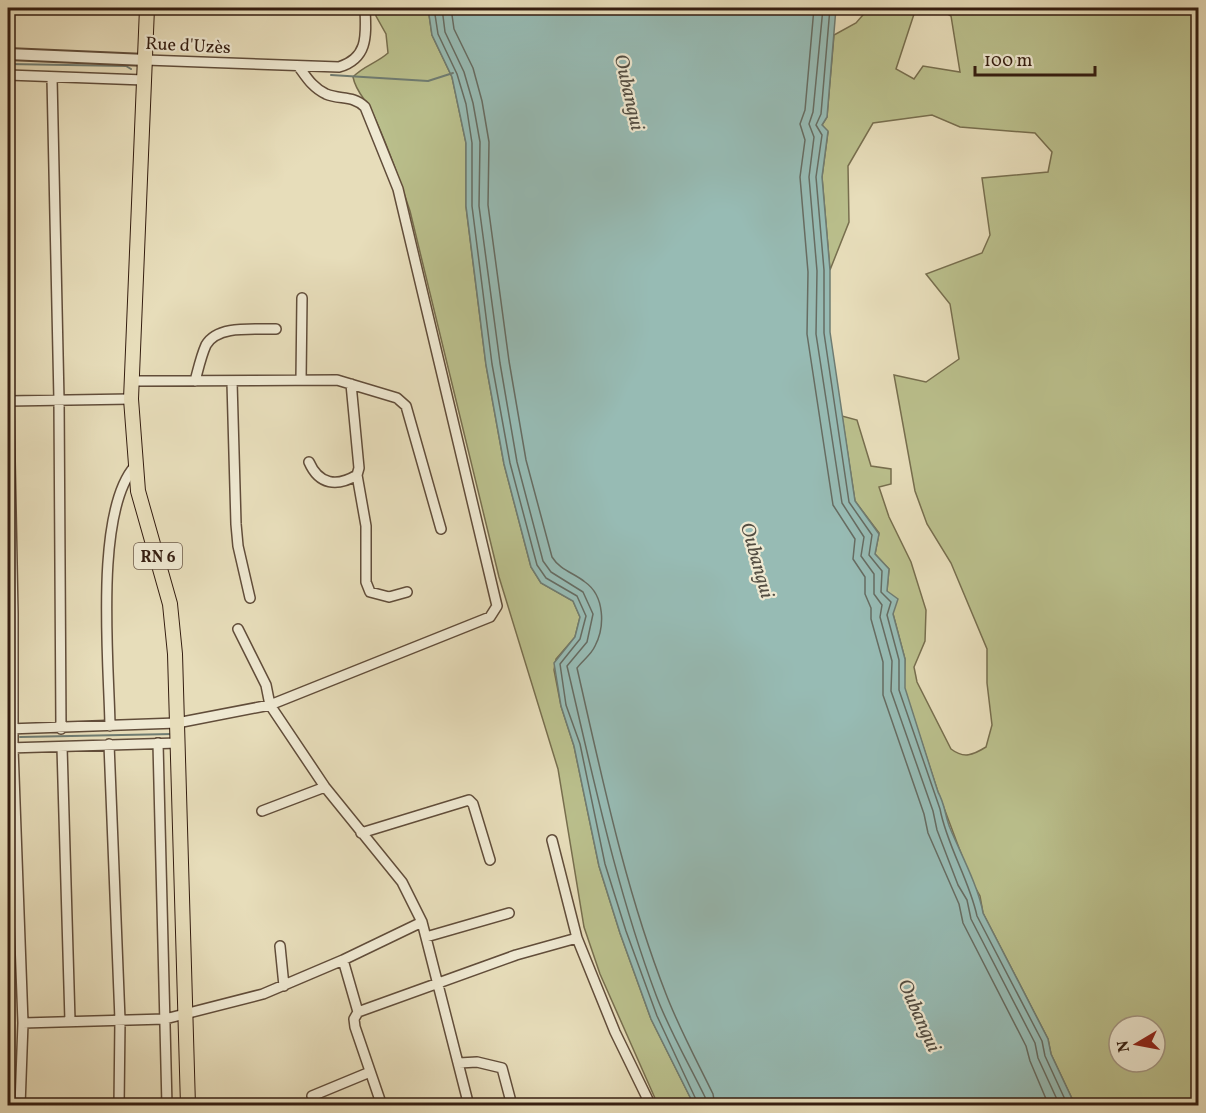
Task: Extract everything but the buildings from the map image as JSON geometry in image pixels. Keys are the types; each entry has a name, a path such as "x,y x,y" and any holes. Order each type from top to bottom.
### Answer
{"main road":[{"name":"RN 6","path":"147,8 131,399 138,492 170,604 178,743 188,1106"}],"street":[{"name":"Rue d'Uzès","path":"8,54 339,67 350,63 362,53 366,43 365,8"},
{"path":"10,729 61,729 177,723 270,705 490,617 497,606 395,180 365,107 359,100 327,95 312,85 299,67"},
{"path":"8,75 144,80"},
{"path":"52,78 59,400 61,729"},
{"path":"301,380 302,298"},
{"path":"195,381 207,345 214,336 224,332 276,329"},
{"path":"8,360 10,748 23,1023 20,1106"},
{"path":"132,381 337,380 397,398 406,406 441,529"},
{"path":"232,382 237,546 250,598"},
{"path":"351,384 359,468 357,475 366,526 366,582 370,592 388,597 407,592"},
{"path":"8,401 131,399"},
{"path":"309,462 318,478 326,482 336,483 357,475"},
{"path":"110,726 108,538 118,490 135,466"},
{"path":"238,629 266,685 270,705 325,787 402,882 422,922 469,1106"},
{"path":"158,743 167,1106"},
{"path":"10,748 178,743"},
{"path":"110,744 120,1020 119,1106"},
{"path":"62,747 70,1021"},
{"path":"262,811 325,787"},
{"path":"361,833 469,800 473,804 490,860"},
{"path":"552,840 577,938 615,1032 651,1106"},
{"path":"426,937 509,912"},
{"path":"23,1023 165,1019 186,1015 284,986 422,922"},
{"path":"382,1106 355,1027 354,1019 358,1012 516,955 577,938"},
{"path":"280,946 284,986"},
{"path":"343,960 358,1012"},
{"path":"459,1063 477,1062 502,1068 510,1098"},
{"path":"312,1096 370,1072"}],"green space":[{"path":"375,8 428,8 432,35 452,77 466,143 466,207 486,365 504,464 531,567 541,583 573,601 580,617 575,637 556,659 554,670 561,706 574,746 599,866 620,933 651,1019 694,1105 658,1105 600,974 584,927 558,769 499,577 410,211 384,138 353,77 388,53 386,34 376,16"},
{"path":"869,8 916,8 896,69 914,79 923,66 960,72 951,16 944,12 947,8 1186,8 1198,20 1198,1105 1075,1105 1051,1054 1048,1039 983,913 980,896 971,880 938,792 904,688 905,659 887,591 889,569 875,554 879,533 855,501 842,416 857,420 871,466 891,469 891,484 879,487 889,517 911,562 926,610 925,641 914,667 917,682 951,749 964,755 973,754 986,747 992,725 987,683 987,649 951,563 927,524 915,491 894,375 926,382 959,359 950,304 926,274 982,253 990,235 982,178 1048,172 1052,152 1035,133 960,127 932,115 873,123 848,166 849,222 830,270 822,177 828,132 822,125 827,117 834,35 856,23"}],"water":[{"name":"Oubangui","path":"428,8 836,8 827,117 822,125 828,131 822,177 830,270 830,332 855,501 879,534 875,554 889,569 887,591 898,599 893,614 905,659 905,688 948,824 973,881 983,913 1048,1039 1051,1054 1075,1105 694,1105 651,1019 599,866 574,746 561,706 554,663 575,637 580,617 573,601 541,583 531,567 504,464 486,365 466,206 466,143 452,77 432,35"}],"waterway":[{"path":"8,64 126,66 131,69"},
{"path":"331,75 428,81 453,73"},
{"path":"20,737 173,734"}]}
